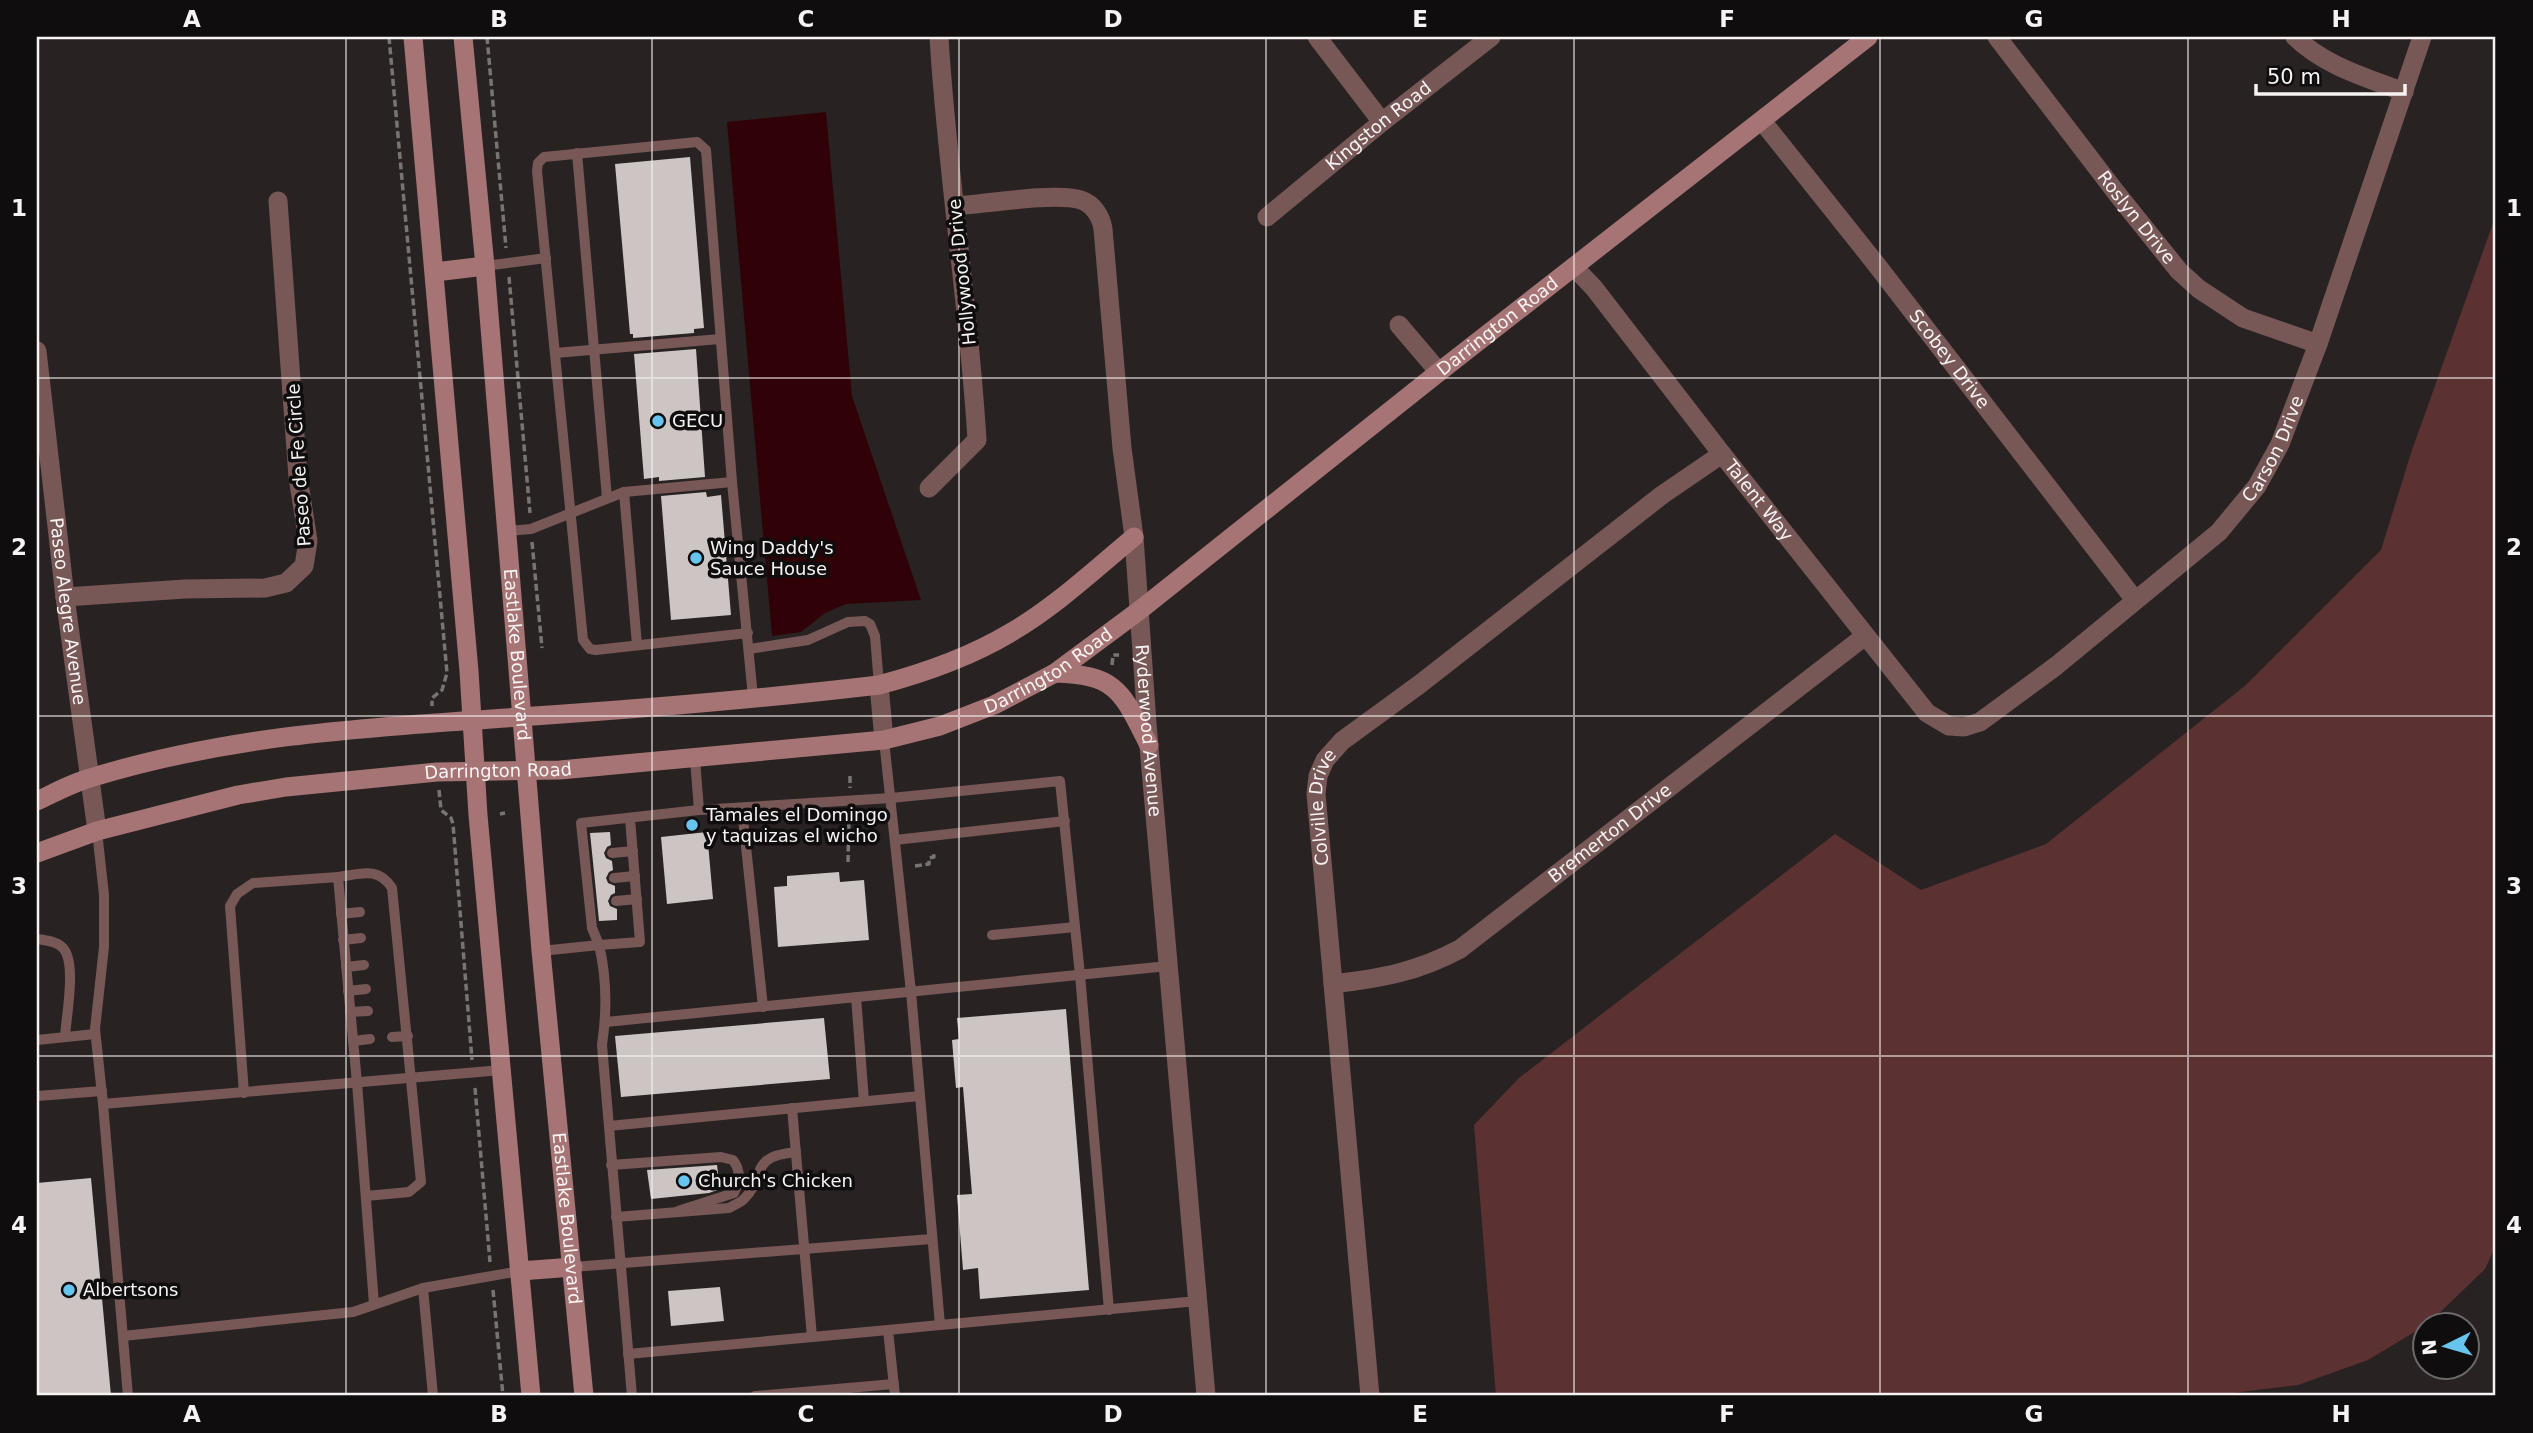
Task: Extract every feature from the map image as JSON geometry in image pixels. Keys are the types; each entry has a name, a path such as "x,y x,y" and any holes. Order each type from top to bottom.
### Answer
{"main road":[{"path":"413,37 531,1396"},
{"name":"Eastlake Boulevard","path":"463,37 508,531 541,951 584,1396"},
{"name":"Darrington Road","path":"37,853 96,831 238,795 286,787 437,772 526,772 695,759 884,740 940,726 994,705 1055,673 1140,610 1868,37"},
{"path":"435,272 485,266"},
{"path":"37,800 89,778 224,745 269,738 435,721 523,717 879,685 926,672 1009,634 1045,610 1134,537"},
{"path":"1055,673 1099,678 1115,689 1127,704 1149,746"},
{"path":"520,1271 573,1267"}],"street":[{"name":"Hollywood Drive","path":"929,488 977,440 939,37"},
{"path":"1317,37 1382,122"},
{"name":"Kingston Road","path":"1267,217 1491,37"},
{"name":"Roslyn Drive","path":"1997,37 2118,195 2189,280 2220,305 2243,318 2318,344"},
{"path":"2295,37 2317,55 2341,69 2404,92"},
{"name":"Carson Drive","path":"1949,726 1964,727 1980,723 2056,666 2219,532 2258,486 2280,444 2318,344 2422,37"},
{"name":"Scobey Drive","path":"1762,121 2135,600"},
{"name":"Ryderwood Avenue","path":"956,206 1071,198 1087,204 1098,215 1103,229 1119,421 1134,537 1149,746 1206,1396"},
{"name":"Paseo de Fe Circle","path":"65,597 185,589 265,588 286,583 303,566 308,541 298,477 278,201"},
{"name":"Talent Way","path":"1574,267 1594,288 1721,454 1927,713 1949,726"},
{"path":"1399,325 1439,372"},
{"name":"Paseo Alegre Avenue","path":"37,351 65,597 96,831"},
{"name":"Colville Drive","path":"1370,1396 1316,794 1318,776 1332,751 1662,495 1721,454"},
{"name":"Bremerton Drive","path":"1333,984 1408,972 1460,949 1865,636"},
{"path":"879,685 884,740"}],"lane":[{"path":"747,633 597,650 586,646 570,513 546,258 538,163 544,158 552,155 697,142 706,149 732,482 749,649 753,697"},
{"path":"578,153 607,498"},
{"path":"485,266 546,258"},
{"path":"555,353 720,339"},
{"path":"508,531 531,529 624,492 732,482"},
{"path":"624,492 638,645"},
{"path":"749,649 789,645 817,637 848,622 866,621 875,636 879,685"},
{"path":"884,740 911,992 940,1325"},
{"path":"695,759 699,810"},
{"path":"632,1396 602,1045 606,1022 605,970 592,928 587,855 580,822 631,819 699,810 891,798 1060,781 1109,1310"},
{"path":"742,809 763,1006"},
{"path":"541,951 640,942 631,819"},
{"path":"895,840 1065,821"},
{"path":"96,831 104,895 104,947 95,1034 128,1396"},
{"path":"612,853 633,851"},
{"path":"244,1093 230,906 237,894 253,883 374,873 385,877 392,888 389,909 401,962 421,1182 409,1192 366,1196"},
{"path":"614,878 635,876"},
{"path":"338,877 374,1304"},
{"path":"615,901 637,899"},
{"path":"341,914 360,912"},
{"path":"992,935 1075,927"},
{"path":"384,936 397,936"},
{"path":"344,940 360,938"},
{"path":"37,939 50,940 63,948 69,961 70,982 65,1037"},
{"path":"388,963 401,962"},
{"path":"346,967 364,965"},
{"path":"606,1022 1168,966"},
{"path":"390,988 403,987"},
{"path":"348,991 366,989"},
{"path":"856,997 864,1101"},
{"path":"391,1009 405,1008"},
{"path":"351,1012 368,1011"},
{"path":"37,1040 95,1034"},
{"path":"392,1037 408,1036"},
{"path":"353,1041 370,1039"},
{"path":"103,1104 502,1070"},
{"path":"37,1096 102,1091"},
{"path":"609,1126 920,1096"},
{"path":"792,1108 812,1337"},
{"path":"616,1217 729,1208 744,1200 765,1161 779,1153 796,1152"},
{"path":"611,1165 721,1157 733,1160 738,1167 739,1182 734,1192 678,1211"},
{"path":"573,1267 932,1239"},
{"path":"122,1336 353,1312 424,1287 520,1271"},
{"path":"424,1287 433,1396"},
{"path":"628,1354 1198,1301"},
{"path":"888,1330 895,1396"},
{"path":"755,1396 894,1384"}],"path":[{"path":"389,37 447,673 442,691 432,698 432,702"},
{"path":"487,37 506,246"},
{"path":"510,284 530,511"},
{"path":"532,548 542,648"},
{"path":"1107,673 1112,664 1112,655 1119,655"},
{"path":"848,862 850,776"},
{"path":"440,804 440,810 451,818 453,824 503,1396"}],"shaded area":[{"path":"826,112 852,396 921,600 846,604 825,613 801,632 772,636 727,122"},
{"path":"2496,215 2496,1245 2485,1269 2443,1310 2410,1310 2410,1335 2368,1360 2298,1385 2207,1396 1496,1396 1474,1125 1519,1078 1835,834 1921,890 2046,844 2246,685 2381,550 2412,450"}],"building":[{"path":"690,157 704,328 694,329 694,333 633,338 633,334 630,334 615,164"},
{"name":"GECU","path":"696,349 705,477 659,481 659,477 644,479 634,354"},
{"name":"Wing Daddy's Sauce House","path":"706,492 707,497 721,495 731,615 671,620 661,496"},
{"path":"610,832 611,845 604,853 606,858 612,861 613,870 606,878 608,883 615,886 615,893 608,901 610,906 617,909 617,920 599,921 590,833"},
{"path":"707,832 713,899 667,904 661,837"},
{"path":"839,872 840,882 864,880 869,940 778,947 774,887 787,886 787,876"},
{"path":"1066,1009 1089,1290 980,1299 978,1268 963,1270 957,1195 972,1194 963,1087 956,1088 952,1040 959,1039 957,1018"},
{"path":"824,1018 830,1079 621,1097 615,1036"},
{"name":"Church's Chicken","path":"717,1165 720,1189 709,1193 651,1199 647,1170"},
{"name":"Albertsons","path":"91,1178 111,1396 37,1396 37,1183"},
{"path":"720,1287 724,1321 671,1326 668,1291"}],"place":[{"name":"GECU","path":"658,421"},
{"name":"Wing Daddy's Sauce House","path":"696,558"},
{"name":"Tamales el Domingo y taquizas el wicho","path":"692,825"},
{"name":"Church's Chicken","path":"684,1181"},
{"name":"Albertsons","path":"69,1290"}]}
